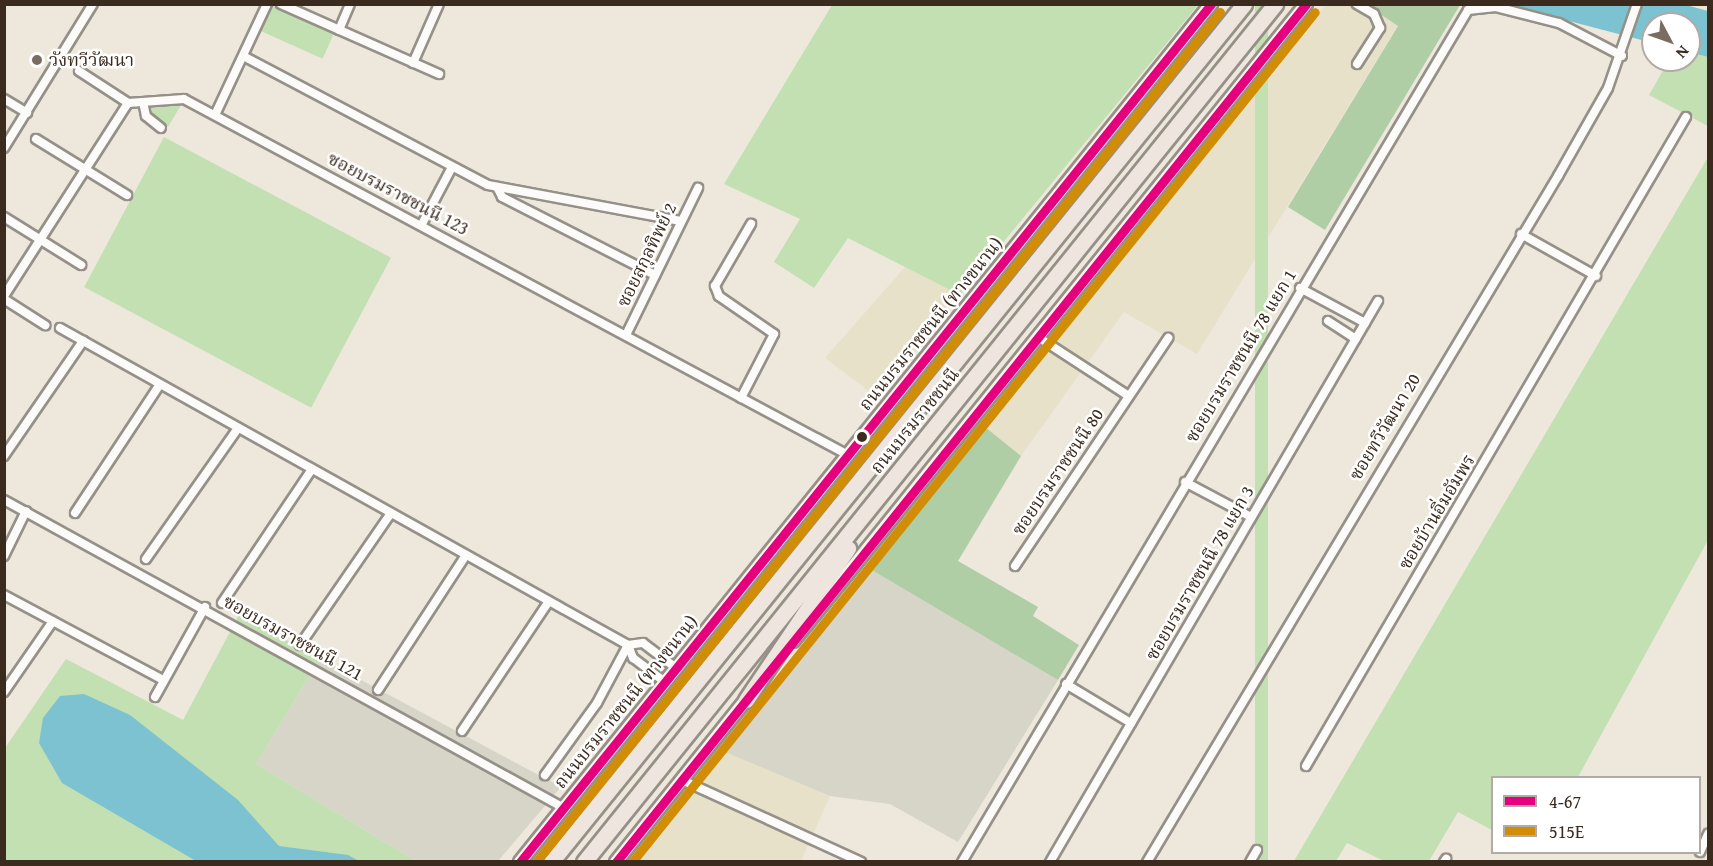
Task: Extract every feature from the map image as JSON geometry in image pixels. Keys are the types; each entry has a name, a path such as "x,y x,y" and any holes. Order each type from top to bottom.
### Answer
{"highway":[{"name":"ถนนบรมราชชนนี","path":"550,861 1244,4"},
{"name":"ถนนบรมราชชนนี","path":"584,861 1275,4"},
{"path":"746,700 896,475"}],"main road":[{"name":"ถนนบรมราชชนนี (ทางขนาน)","path":"520,861 1211,4"},
{"path":"616,861 1306,4"}],"street":[{"path":"4,148 93,4"},
{"path":"215,115 247,58 267,4"},
{"path":"281,4 439,74"},
{"path":"339,30 350,4"},
{"path":"413,63 439,4"},
{"path":"1357,64 1380,28 1374,14 1358,4"},
{"name":"ซอยทวีวัฒนา 20","path":"1147,861 1521,234 1622,56 1637,4"},
{"name":"ซอยบรมราชชนนี 78 แยก 1","path":"962,861 1300,288 1468,10 1496,7 1559,23 1622,56"},
{"path":"247,58 451,170 497,187 681,221"},
{"path":"45,325 4,298 128,103 79,71"},
{"path":"4,99 27,113"},
{"name":"ซอยบรมราชชนนี 123","path":"128,103 184,99 422,224 848,455"},
{"path":"143,102 146,116 161,128"},
{"name":"ซอยบ้านอิ่มอัมพร","path":"1306,766 1596,276 1686,117"},
{"path":"36,139 126,195"},
{"path":"422,224 451,170"},
{"path":"497,187 502,197 655,275"},
{"name":"ซอยสกุลทิพย์ 2","path":"626,335 698,188"},
{"path":"4,217 81,265"},
{"path":"741,398 774,334 719,296 715,286 751,224"},
{"path":"1521,234 1596,276"},
{"path":"1300,288 1365,323"},
{"name":"ซอยบรมราชชนนี 78 แยก 3","path":"1050,861 1378,301"},
{"path":"1328,321 1356,339"},
{"path":"60,328 628,645 643,643 676,668"},
{"path":"1038,338 1129,396"},
{"name":"ซอยบรมราชชนนี 80","path":"1015,566 1168,338"},
{"path":"4,456 82,341"},
{"path":"75,513 160,384"},
{"path":"146,559 238,428"},
{"path":"222,603 312,469"},
{"path":"1185,482 1251,517"},
{"name":"ซอยบรมราชชนนี 121","path":"4,500 205,607 564,808"},
{"path":"4,556 26,511"},
{"path":"300,645 391,513"},
{"path":"378,690 466,555"},
{"path":"4,595 163,680"},
{"path":"462,731 549,601"},
{"path":"154,697 205,607"},
{"path":"4,692 52,621"},
{"path":"628,645 633,658 665,682"},
{"path":"545,775 597,703 628,645"},
{"path":"1066,684 1131,723"},
{"path":"682,780 861,861"},
{"path":"1701,848 1708,834"},
{"path":"1250,861 1257,850"}],"shaded area":[{"path":"1326,5 1367,5 1398,25 1197,354 1124,312 1021,456 985,427"},
{"path":"905,267 960,295 878,398 825,358"},
{"path":"870,569 1058,680 958,842 890,804 830,796 725,752"},
{"path":"320,658 561,787 498,861 416,861 256,764"},
{"path":"725,752 830,796 801,861 638,862"}],"green space":[{"path":"271,5 334,33 323,59 260,31"},
{"path":"832,5 1198,5 960,295 848,238 814,288 774,262 800,219 724,184"},
{"path":"1255,5 1268,5 1268,862 1255,862"},
{"path":"1367,5 1460,5 1325,230 1288,207 1398,26"},
{"path":"1701,55 1708,57 1708,126 1649,95 1662,72 1701,72"},
{"path":"157,104 181,105 168,127 150,117 147,107"},
{"path":"164,137 391,258 311,408 84,287"},
{"path":"1708,157 1708,540 1579,776 1491,776 1491,829 1458,812 1429,861 1384,861 1347,843 1336,861 1294,861"},
{"path":"985,427 1021,456 958,561 1038,607 1033,616 1079,645 1058,680 870,569"},
{"path":"239,615 320,658 256,764 416,861 5,862 5,748 66,659 183,720"}],"water":[{"path":"1508,5 1686,5 1708,11 1708,57 1701,55 1701,12 1641,12 1641,40"},
{"path":"84,694 130,715 238,800 279,846 348,855 359,861 196,861 62,783 39,743 43,718 60,696"}],"transit line":[{"name":"4-67","path":"520,862 1211,4"},
{"name":"4-67","path":"616,862 1306,4"},
{"name":"515E","path":"536,862 1220,12"},
{"name":"515E","path":"632,862 1315,12"}],"place":[{"name":"วังทวีวัฒนา","path":"37,60"}]}
